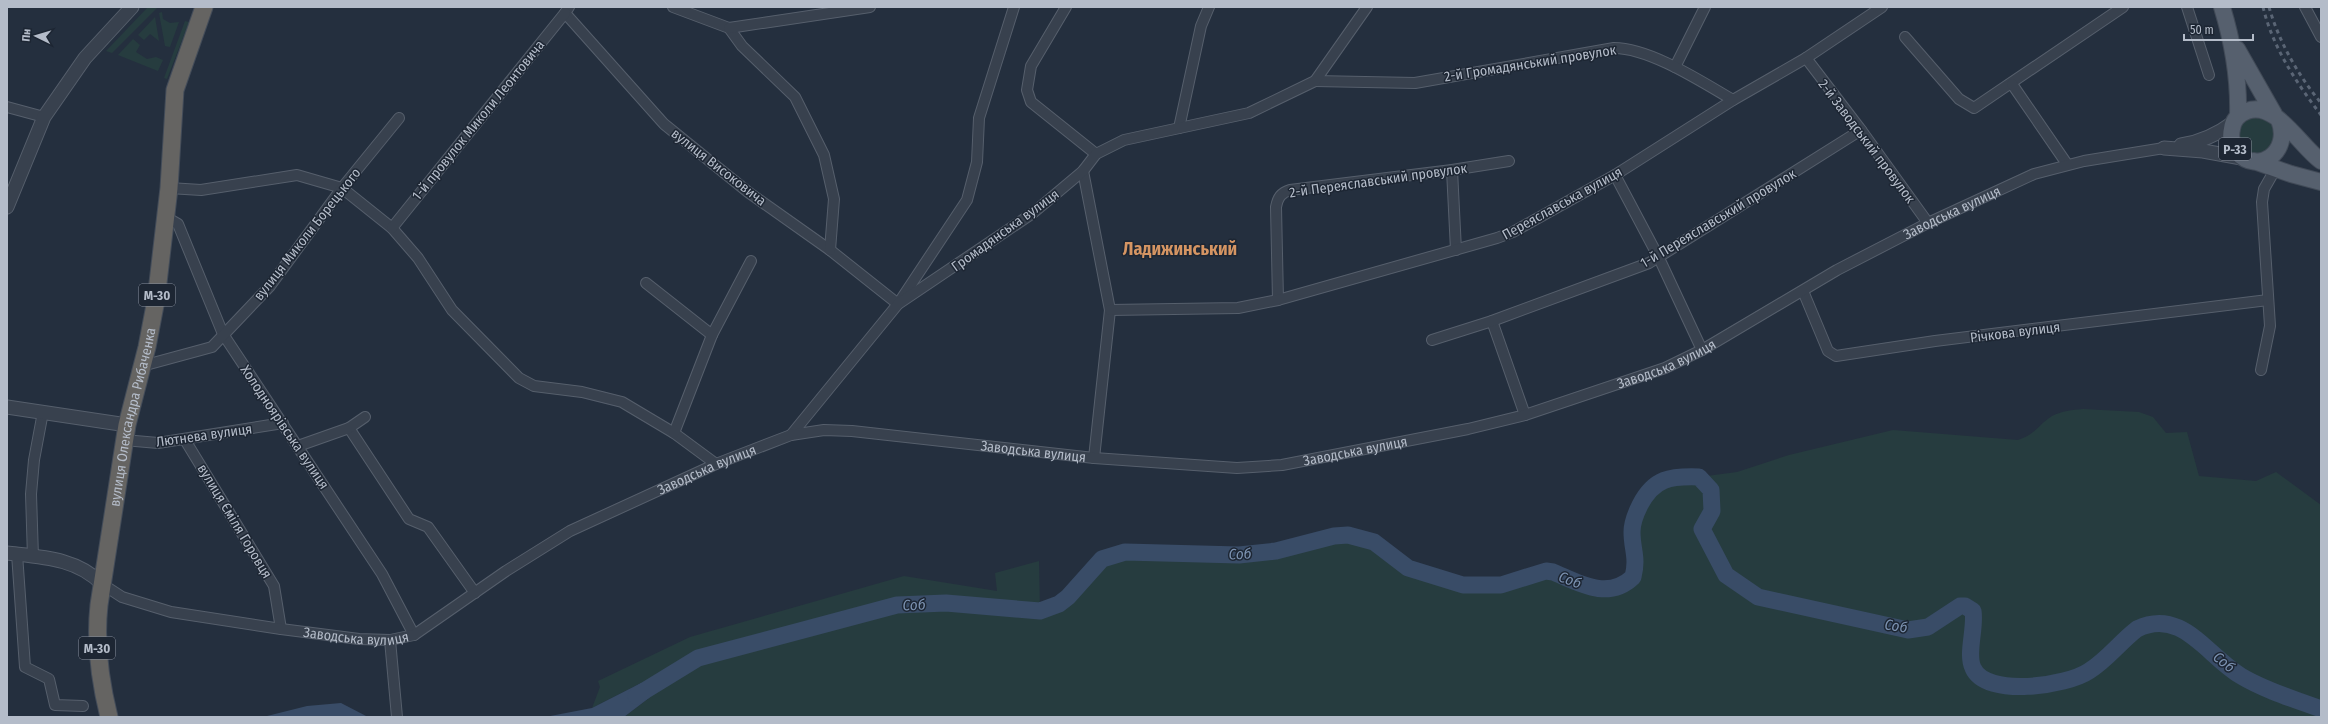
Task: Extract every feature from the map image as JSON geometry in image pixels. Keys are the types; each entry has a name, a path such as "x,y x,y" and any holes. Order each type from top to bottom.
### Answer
{"highway":[{"name":"вулиця Олександра Рибаченка","path":"108,714 97,638 102,584 125,432 153,319 169,188 174,90 204,7"}],"main road":[{"name":"Р-33","path":"2222,7 2232,38 2238,85 2236,118 2231,138 2238,153 2250,160 2263,160 2277,152 2283,137 2277,117 2232,38"},
{"path":"2236,118 2251,109 2266,110 2277,117"},
{"name":"Р-33","path":"2277,117 2321,161"},
{"name":"Заводська вулиця","path":"2250,160 2321,182"}],"street":[{"path":"7,207 44,117 85,58 132,7"},
{"path":"673,7 729,28 870,7"},
{"path":"898,304 967,200 977,162 979,118 1014,7"},
{"path":"1066,7 1031,66 1027,90 1031,102 1096,154"},
{"path":"1179,128 1201,26 1209,7"},
{"path":"1315,82 1367,7"},
{"path":"1675,67 1705,7"},
{"name":"Переяславська вулиця","path":"1110,310 1238,308 1278,300 1456,250 1513,232 1615,175 1733,100 1806,58 1882,7"},
{"path":"1905,37 1959,99 1974,108 2012,84 2123,7"},
{"path":"2187,7 2209,76"},
{"path":"2305,7 2321,37"},
{"name":"вулиця Високовича","path":"567,10 664,124 748,192 830,250 898,304"},
{"name":"1-й провулок Миколи Леонтовича","path":"392,228 567,10"},
{"path":"729,28 742,46 795,97 824,155 834,199 830,250"},
{"name":"2-й Громадянський провулок","path":"1315,82 1415,83 1614,48 1626,48 1675,67 1733,100"},
{"name":"2-й Заводський провулок","path":"1806,58 1861,130 1928,223"},
{"name":"Громадянська вулиця","path":"791,434 898,304 1018,225 1083,171 1096,154 1124,140 1249,113 1315,82"},
{"path":"2012,84 2066,164"},
{"path":"7,107 44,117"},
{"name":"вулиця Миколи Борецького","path":"142,366 212,347 270,286 342,188 399,118"},
{"name":"Заводська вулиця","path":"12,553 62,561 83,568 102,584 122,597 171,612 359,639 390,640 414,634 506,571 570,531 716,464 791,434 824,430 852,430 1094,458 1236,468 1267,467 1468,429 1525,415 1665,368 1702,350 1837,270 1928,223 2034,174 2066,164 2164,148 2207,139 2220,132 2236,118"},
{"name":"1-й Переяславський провулок","path":"1432,340 1492,321 1649,263 1861,130"},
{"name":"Заводська вулиця","path":"2164,148 2204,151 2250,160"},
{"name":"2-й Переяславський провулок","path":"1278,300 1276,206 1278,198 1283,192 1509,161"},
{"path":"2261,370 2270,326 2262,202 2264,189 2276,168"},
{"path":"1452,170 1456,250"},
{"path":"1083,171 1110,310 1094,458"},
{"path":"169,188 201,190 297,175 342,188 392,228 418,258 452,310 519,378 534,386 582,392 622,402 674,433 716,464"},
{"path":"1615,175 1659,258 1702,350"},
{"name":"Холодноярівська вулиця","path":"166,217 178,224 223,334 382,574 414,634"},
{"path":"674,433 712,335 751,260"},
{"path":"646,283 712,335"},
{"name":"Річкова вулиця","path":"1803,290 1828,351 1836,356 1935,341 2268,300"},
{"path":"1492,321 1525,415"},
{"path":"7,407 43,412 125,432"},
{"path":"33,556 31,494 34,460 43,412"},
{"path":"298,446 349,428 365,417"},
{"name":"Лютнева вулиця","path":"125,432 158,443 185,440 283,423"},
{"path":"349,428 409,519 428,527 475,593"},
{"name":"вулиця Єміля Горовця","path":"185,440 274,586 281,629"},
{"path":"12,553 25,667 48,679 55,705 83,706"},
{"path":"390,640 396,716"}],"green space":[{"path":"148,7 157,8 112,53 106,51"},
{"path":"162,12 163,19 170,23 179,22 170,47 165,46 159,13"},
{"path":"155,17 159,41 150,34 144,40 138,35"},
{"path":"185,21 189,22 167,79 164,78"},
{"path":"133,39 140,45 136,52 147,59 156,57 163,60 158,71 118,55"},
{"path":"2266,110 2281,145 2247,159 2232,129 2234,122"},
{"path":"2083,409 2139,412 2153,417 2166,433 2187,432 2199,476 2256,481 2276,472 2321,505 2321,717 624,717 649,698 656,684 641,683 592,708 600,687 598,681 690,637 904,576 997,591 995,573 1039,561 1040,611 1059,604 1068,597 1102,559 1125,552 1239,555 1276,551 1334,536 1348,535 1374,542 1408,568 1463,585 1501,585 1546,571 1553,572 1599,590 1615,588 1633,577 1636,565 1632,530 1634,518 1645,495 1662,481 1680,477 1699,477 1737,472 1789,455 1893,430 2018,440 2029,435 2052,416 2071,410"}],"water":[{"path":"641,683 656,684 649,698 624,717 545,717 592,708"},
{"path":"341,703 368,717 263,717 307,706"}],"waterway":[{"name":"Соб","path":"636,696 698,658 897,605 946,603 1040,611 1059,604 1068,597 1102,559 1125,552 1239,555 1276,551 1334,536 1348,535 1374,542 1408,568 1463,585 1501,585 1546,571 1553,572 1593,588 1614,588 1633,577 1635,564 1632,538 1634,518 1645,496 1651,489 1664,480 1680,477 1699,477 1711,490 1712,511 1702,529 1726,575 1758,597 1908,630 1928,627 1960,606 1965,606 1973,611 1974,618 1970,656 1973,668 1981,677 1994,683 2010,686 2046,685 2078,676 2096,667 2137,629 2153,624 2167,624 2181,629 2193,637 2229,667 2250,681 2321,709"}],"railway":[{"path":"2263,7 2273,37 2286,64 2321,115"},
{"path":"2269,7 2278,33 2290,58 2321,103"}],"district":[{"name":"Ладижинський","path":"1180,249"}]}
